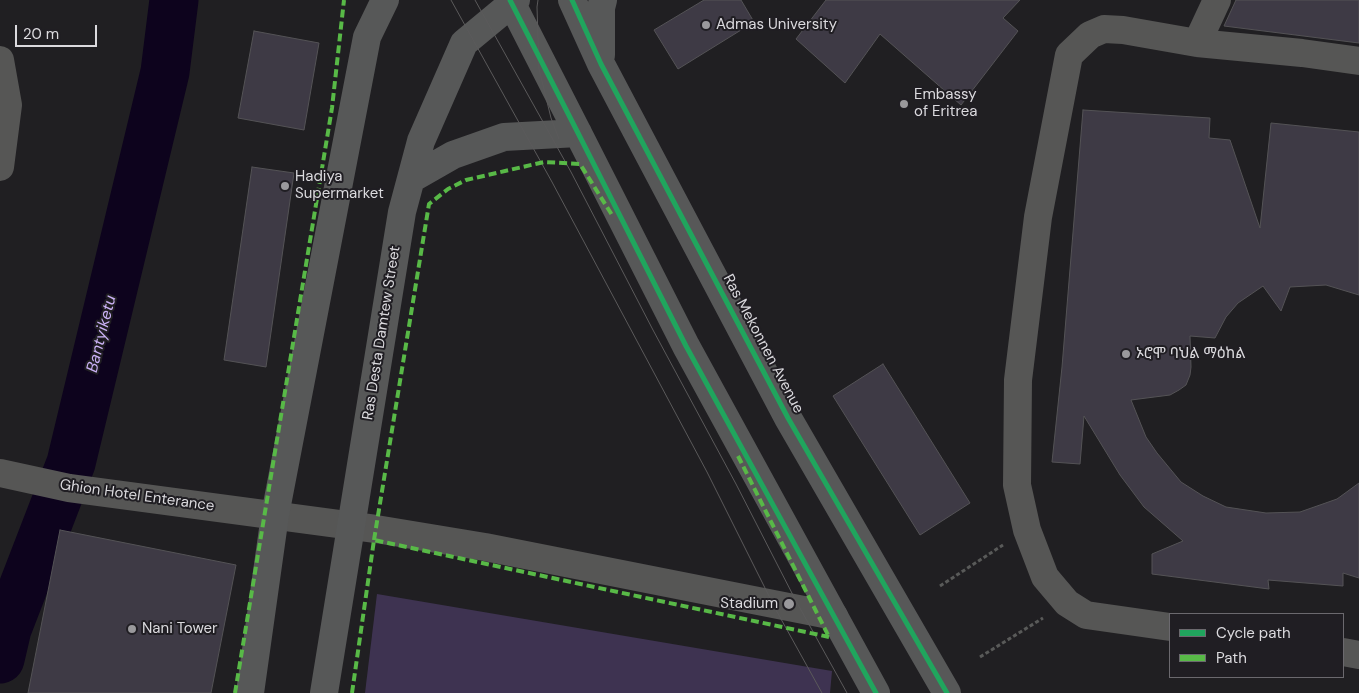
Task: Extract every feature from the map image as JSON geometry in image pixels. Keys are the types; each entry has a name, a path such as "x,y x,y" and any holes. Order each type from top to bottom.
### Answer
{"main road":[{"path":"250,693 275,515 367,37 367,0"},
{"path":"367,37 386,0"},
{"name":"Ras Mekonnen Avenue","path":"572,0 601,64 788,418 947,693"},
{"path":"601,64 601,8 603,0"},
{"path":"512,1 686,346 876,693"},
{"name":"Ras Desta Damtew Street","path":"324,693 402,212 421,142 464,43 512,1"},
{"path":"411,179 453,155 504,137 578,133"}],"street":[{"path":"1197,43 1217,0"},
{"path":"1169,627 1086,615 1067,603 1045,577 1027,530 1017,485 1018,380 1038,217 1069,55 1090,36 1104,29 1123,30 1197,43 1302,53 1359,61"},
{"path":"0,60 8,105 0,167"},
{"name":"Ghion Hotel Enterance","path":"0,473 69,488 275,515 485,547 834,616"},
{"path":"1344,652 1359,654"}],"path":[{"path":"940,586 1027,530"},
{"path":"980,657 1067,603"}],"shaded area":[{"path":"377,594 832,671 830,693 365,693"}],"building":[{"path":"704,0 741,0 754,22 678,69 654,30"},
{"path":"826,0 1020,0 1003,18 1018,31 961,105 880,34 845,83 796,39"},
{"path":"1236,0 1359,0 1359,43 1224,26"},
{"path":"254,31 319,43 304,130 238,118"},
{"name":"ኦሮሞ ባህል ማዕከል","path":"1083,110 1210,118 1209,138 1230,140 1260,228 1271,123 1359,132 1359,295 1326,285 1290,287 1281,311 1263,286 1238,303 1226,317 1215,338 1190,336 1191,367 1186,385 1170,395 1131,400 1146,437 1181,482 1203,496 1226,507 1266,513 1300,512 1337,499 1359,483 1359,578 1343,573 1343,586 1268,580 1269,589 1152,574 1152,554 1183,541 1144,507 1120,475 1084,416 1080,464 1052,462 1062,367"},
{"path":"252,167 294,173 266,367 224,360"},
{"path":"883,364 970,503 920,535 833,396"},
{"name":"Nani Tower","path":"60,530 236,565 211,693 28,693"}],"waterway":[{"name":"Bantyiketu","path":"0,659 7,629 71,463 165,72 174,0"}],"tram line":[{"path":"451,0 552,182 707,472 776,610 822,693"},
{"path":"475,0 571,172 796,601 847,693"},
{"path":"538,0 539,69 551,118 559,139"}],"marked path":[{"path":"235,693 332,108 344,0"},
{"path":"374,540 429,204 448,189 466,180 544,162 580,164 612,215"},
{"path":"738,456 829,637"},
{"path":"352,693 374,540 829,637"}],"cycle path":[{"path":"510,0 686,346 876,693"},
{"path":"572,0 601,64 788,418 947,693"}],"place":[{"name":"Admas University","path":"706,25"},
{"name":"Embassy of Eritrea","path":"904,104"},
{"name":"Hadiya Supermarket","path":"285,186"},
{"name":"ኦሮሞ ባህል ማዕከል","path":"1126,354"},
{"name":"Stadium","path":"789,604"},
{"name":"Nani Tower","path":"132,629"}]}
